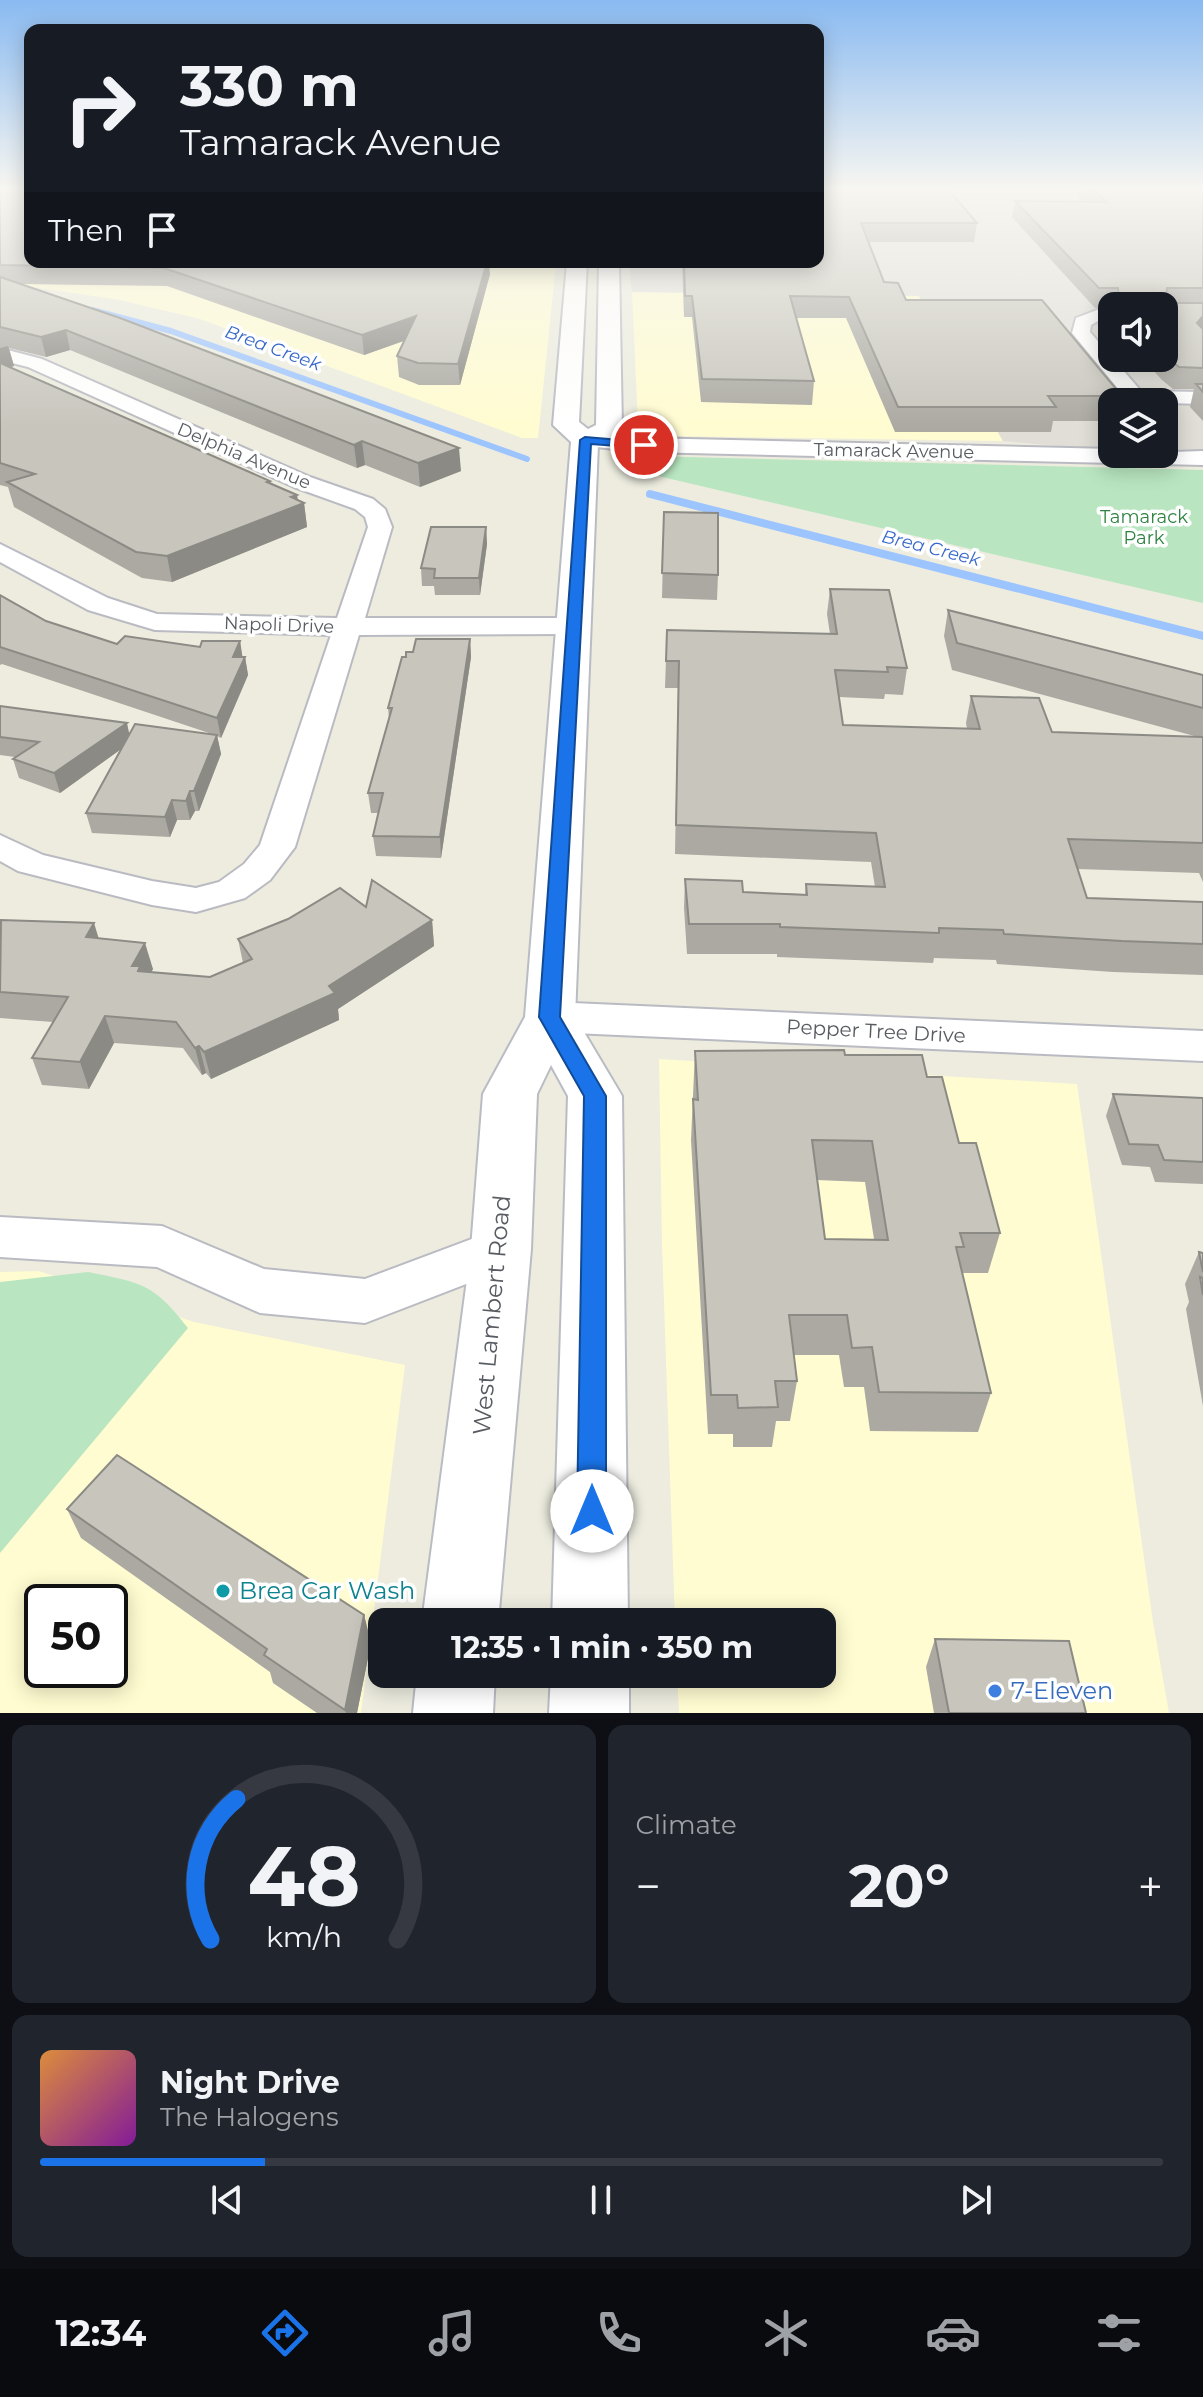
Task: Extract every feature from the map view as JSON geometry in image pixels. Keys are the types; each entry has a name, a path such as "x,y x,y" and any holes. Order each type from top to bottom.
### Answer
{"main road":[{"path":"577,268 566,425 585,440 609,429 609,268"},
{"name":"West Lambert Road","path":"462,1608 501,1249 510,1094 550,1017 585,440"},
{"path":"550,1017 595,1096 590,1608"},
{"path":"453,1713 455,1688"},
{"path":"589,1713 590,1688"}],"street":[{"path":"1098,315 1082,322 1081,333 1098,353"},
{"name":"Delphia Avenue","path":"0,354 35,363 302,482 364,504 376,514 380,527 346,627"},
{"path":"1114,372 1128,388"},
{"path":"1178,399 1203,398"},
{"name":"Tamarack Avenue","path":"585,440 644,445 1194,458"},
{"path":"1178,444 1194,458"},
{"name":"Napoli Drive","path":"0,552 98,604 155,622 346,627 574,626"},
{"path":"0,846 31,863 152,893 196,900 232,890 257,872 277,847 346,627"},
{"name":"Pepper Tree Drive","path":"550,1017 1203,1046"},
{"path":"0,1237 162,1247 260,1291 365,1301 501,1249"}],"shaded area":[{"path":"21,268 556,268 538,438 522,438 200,319 120,300 0,282"},
{"path":"630,268 1203,268 1203,458 1178,455 1178,388 1098,388 1098,450 1003,441 919,296 632,292"},
{"path":"632,292 919,296 1003,441 662,436 638,425"},
{"path":"659,1059 1077,1084 1153,1622 1169,1713 679,1713 678,1688 836,1688 836,1608 675,1608"},
{"path":"39,1271 194,1322 405,1365 374,1608 368,1608 368,1658 361,1713 0,1713 0,1272"}],"green space":[{"name":"Tamarack Park","path":"645,456 1203,470 1203,603 641,472"},
{"path":"88,1272 145,1287 165,1302 188,1328 0,1553 0,1282"}],"building":[{"path":"164,268 485,268 458,364 418,363 397,356 416,316 362,335"},
{"path":"684,268 879,268 884,282 898,283 906,300 1042,300 1098,367 1098,372 1102,372 1115,388 1098,388 1098,396 1048,396 1056,407 898,407 849,297 790,296 814,381 702,379 692,296 685,296"},
{"path":"1080,268 1203,268 1203,288 1118,292 1118,288 1099,288"},
{"path":"0,277 120,318 459,448 418,463 362,441 354,445 66,330 41,337 0,327"},
{"path":"1178,303 1203,303 1203,316 1197,323 1203,329 1203,368 1179,367"},
{"path":"0,363 270,481 267,482 297,495 291,497 304,503 167,556 136,552 7,482 35,474 0,463"},
{"path":"664,512 718,513 718,575 662,573"},
{"path":"431,527 486,527 479,578 434,578 435,569 421,568"},
{"path":"830,589 889,590 907,668 887,667 888,672 835,670 843,725 980,729 971,696 1039,698 1052,732 1203,737 1203,843 1068,839 1087,898 1203,902 1203,944 1004,934 1003,930 939,928 939,933 780,927 780,924 689,924 685,879 742,881 743,892 807,895 806,884 885,887 876,833 676,825 679,661 666,661 667,630 837,634"},
{"path":"0,595 46,621 117,644 125,636 200,647 202,641 240,641 233,657 245,657 217,718 0,647"},
{"path":"948,610 1203,675 1203,708 957,643"},
{"path":"416,639 470,639 440,837 373,836 383,793 368,793 392,708 388,708 402,657 406,657 406,652 413,652"},
{"path":"0,706 127,723 54,773 13,759 39,742 0,737"},
{"path":"135,724 217,735 194,791 190,791 186,801 172,800 165,817 86,813"},
{"path":"372,880 432,920 329,986 335,993 204,1052 199,1046 195,1048 176,1022 105,1016 80,1062 32,1058 68,997 0,992 1,920 94,923 86,937 145,943 132,966 140,966 138,971 210,977 252,959 238,939 288,919 340,888 366,907"},
{"path":"844,1050 845,1055 922,1055 927,1077 942,1077 959,1143 976,1143 1000,1233 960,1233 964,1247 956,1247 991,1393 879,1392 872,1347 852,1348 847,1315 789,1315 797,1381 775,1381 778,1407 738,1408 737,1395 711,1395 693,1099 698,1100 695,1051","holes":["812,1140 872,1141 888,1240 825,1239"]},
{"path":"1113,1094 1203,1098 1203,1162 1164,1160 1158,1145 1129,1144"},
{"name":"Brea Car Wash","path":"117,1455 364,1615 345,1710 264,1655 267,1649 67,1509"},
{"path":"935,1639 1069,1641 1086,1713 949,1713"}],"waterway":[{"name":"Brea Creek","path":"92,310 171,331 527,459"},
{"name":"Brea Creek","path":"650,494 1203,636"}],"place":[{"name":"Brea Car Wash","path":"223,1591"},
{"name":"7-Eleven","path":"995,1691"}],"route":[{"path":"592,1511 595,1096 550,1017 585,440 644,445"}]}
